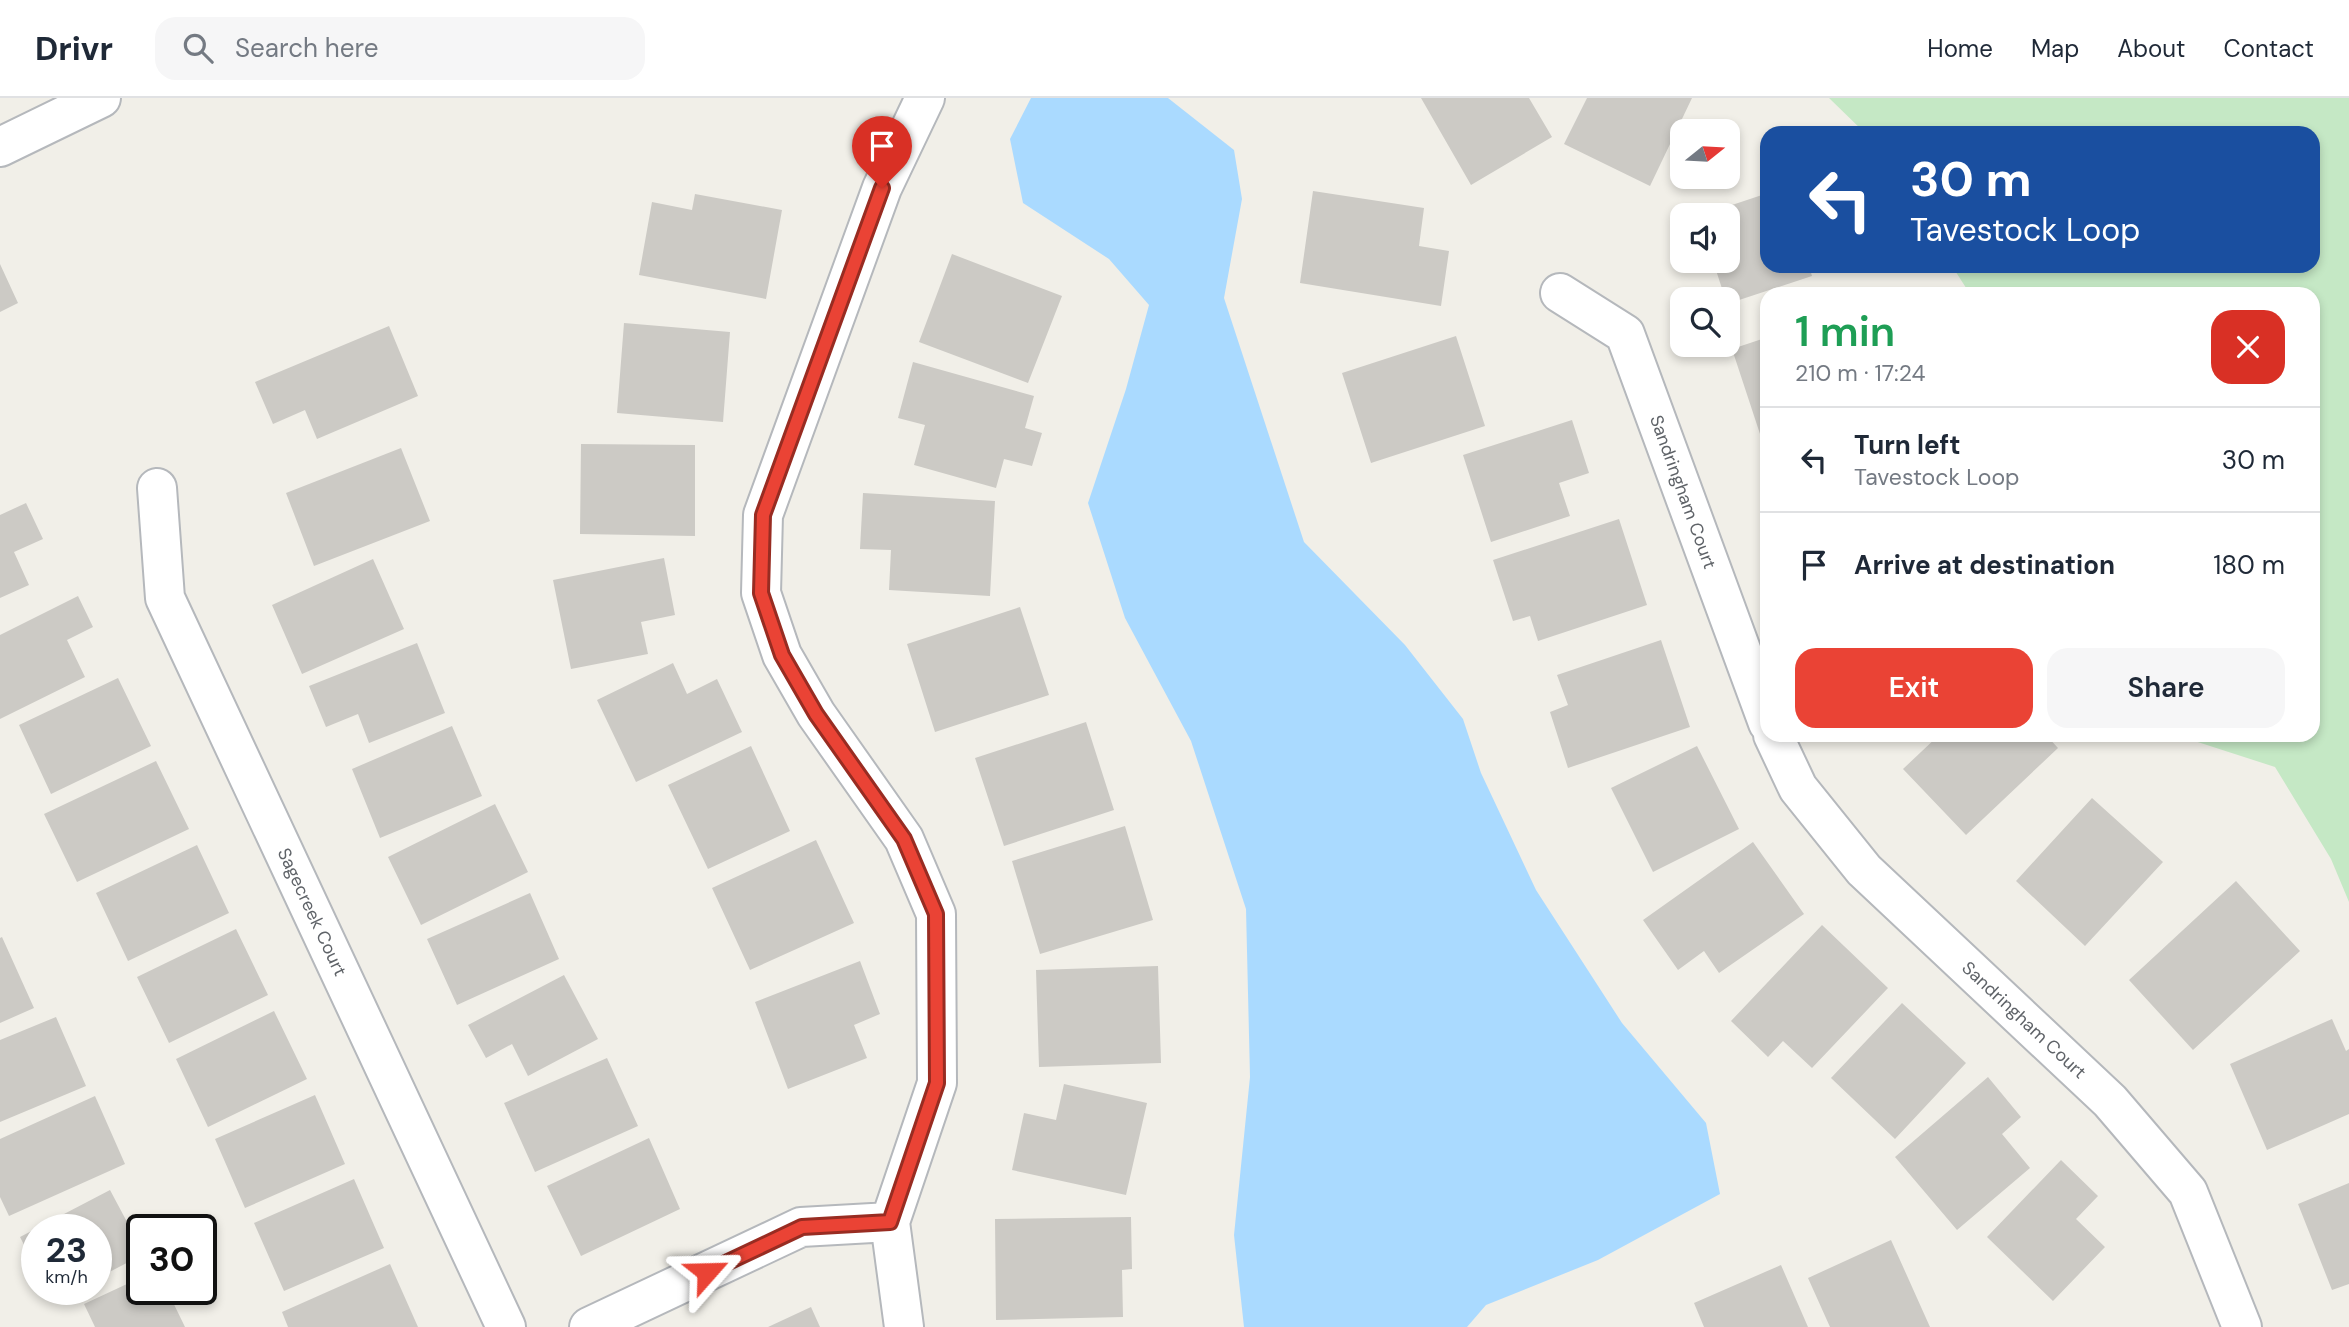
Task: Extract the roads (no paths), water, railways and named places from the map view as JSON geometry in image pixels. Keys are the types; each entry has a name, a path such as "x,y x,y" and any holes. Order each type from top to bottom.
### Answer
{"street":[{"path":"0,147 101,98"},
{"path":"904,1327 890,1222 937,1083 936,914 904,839 816,714 782,655 761,593 763,515 882,188 925,98"},
{"name":"Sandringham Court","path":"1560,293 1625,334 1760,701"},
{"name":"Sagecreek Court","path":"157,488 165,598 506,1327"},
{"name":"Sandringham Court","path":"1776,742 1798,789 1864,870 2110,1101 2188,1192 2230,1323"},
{"path":"589,1327 802,1227 890,1222"}],"water":[{"path":"1031,98 1168,98 1234,150 1242,199 1224,298 1304,542 1405,645 1463,719 1481,773 1536,890 1622,1023 1706,1123 1720,1194 1598,1260 1486,1305 1467,1327 1244,1327 1234,1235 1250,1077 1246,909 1191,741 1125,618 1088,503 1126,389 1149,305 1109,259 1023,203 1010,139"}]}
